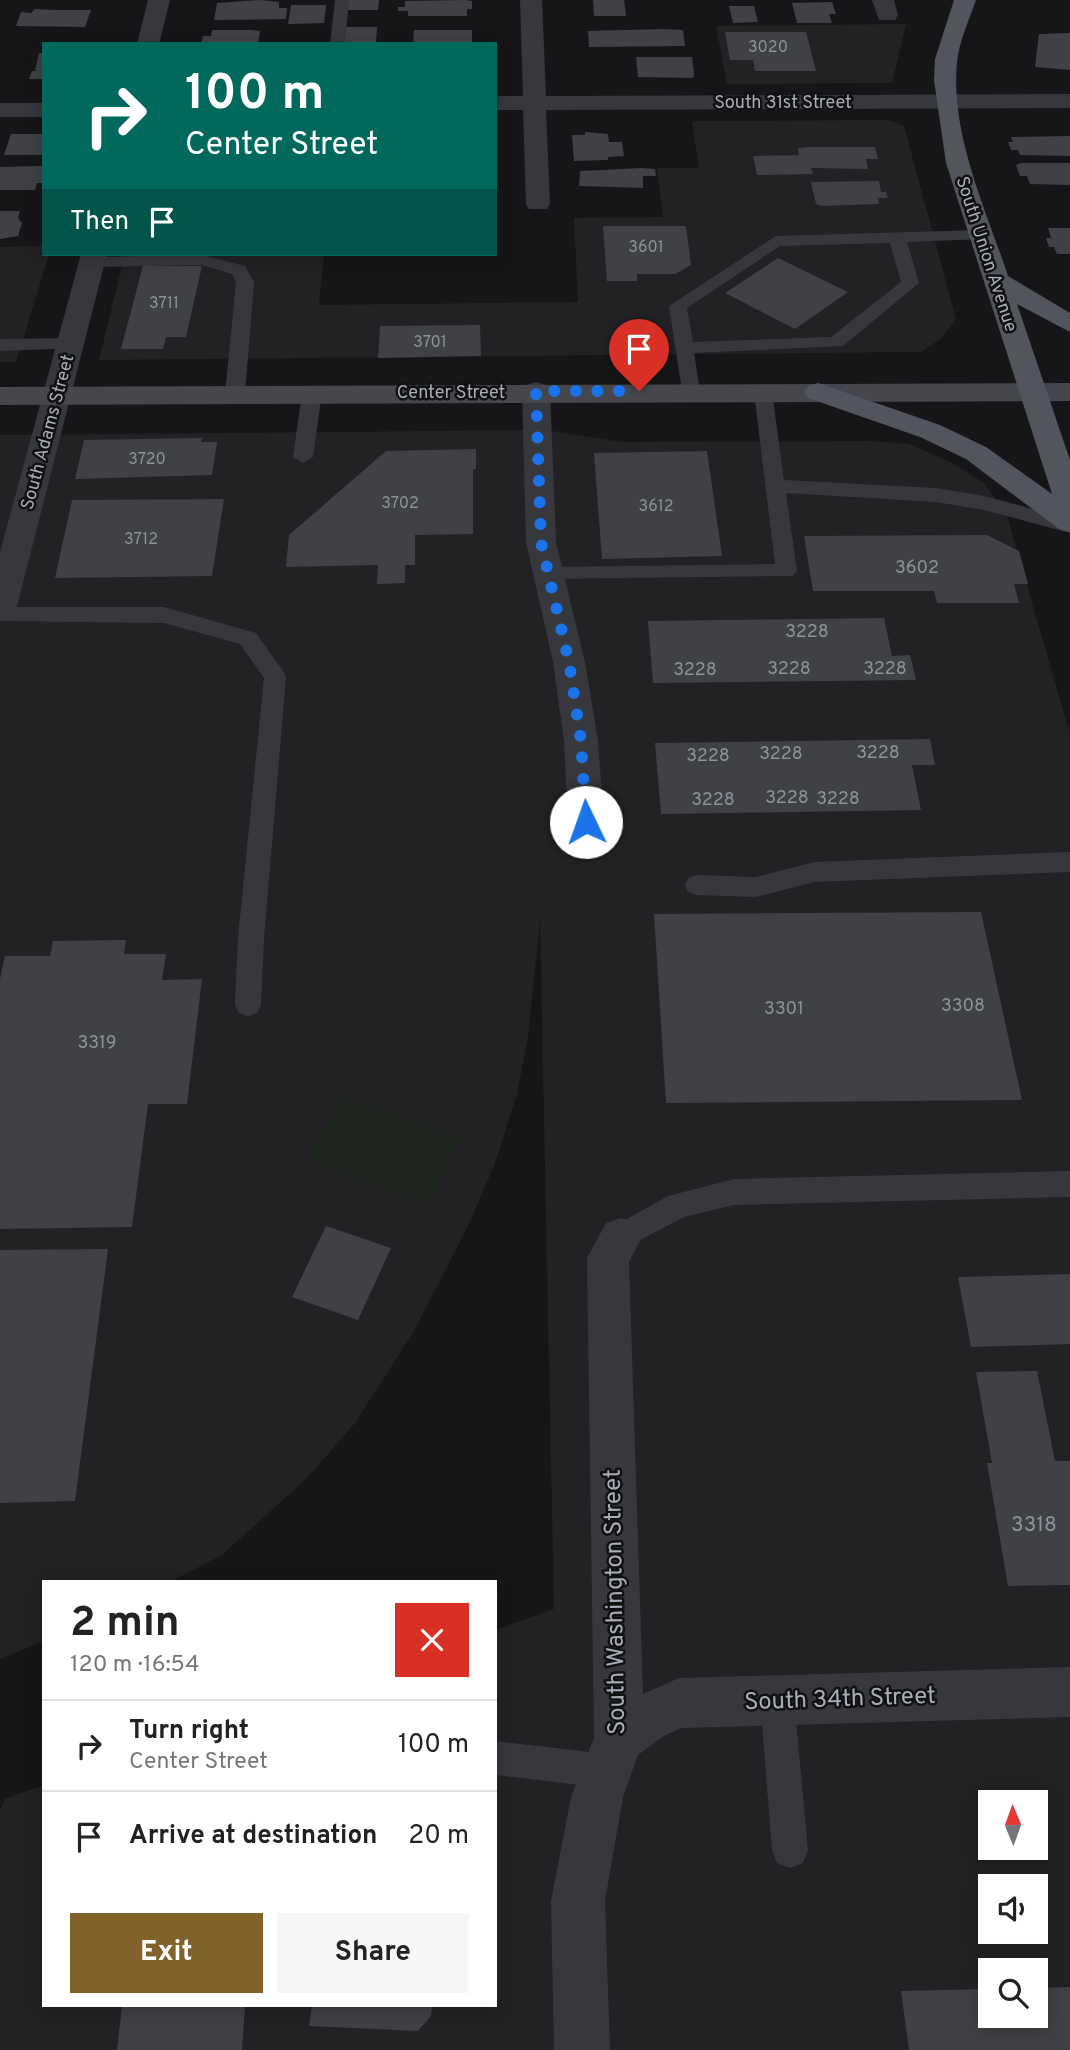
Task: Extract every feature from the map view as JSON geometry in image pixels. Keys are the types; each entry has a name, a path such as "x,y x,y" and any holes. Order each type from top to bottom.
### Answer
{"main road":[{"name":"South Union Avenue","path":"965,0 946,59 946,101 958,163 1070,504"},
{"path":"996,281 1070,324"},
{"name":"Center Street","path":"0,396 536,391 1070,392"},
{"path":"818,392 930,431 976,453 1070,524"}],"street":[{"path":"148,42 159,0"},
{"path":"531,0 538,204"},
{"name":"South 31st Street","path":"497,103 1070,101"},
{"path":"0,110 42,110"},
{"name":"South Adams Street","path":"0,612 93,258"},
{"path":"536,391 541,542 569,662 579,728 586,822"},
{"name":"South Washington Street","path":"582,2050 578,1902 597,1797 613,1754 608,1258 621,1237"},
{"name":"South 34th Street","path":"613,1754 646,1718 679,1703 1070,1692"}],"lane":[{"path":"337,42 342,0"},
{"path":"691,391 678,306 776,241 980,235"},
{"path":"684,348 836,342 910,283 897,238"},
{"path":"93,258 202,260 239,270 246,282 235,394"},
{"path":"0,345 70,344"},
{"path":"548,573 786,571 763,391"},
{"path":"303,457 312,393"},
{"path":"775,486 936,495 984,503 1070,524"},
{"path":"0,612 164,615 248,638 275,677 251,938 248,1005"},
{"path":"697,885 756,887 814,872 1070,862"},
{"path":"621,1237 678,1205 734,1192 1070,1184"},
{"path":"776,1699 790,1850"},
{"path":"497,1758 613,1754"}],"shaded area":[{"path":"906,24 892,83 727,84 716,26"},
{"path":"888,120 904,126 956,319 942,338 921,352 99,360 125,256 324,256 319,305 578,302 574,218 663,217 657,168 699,168 692,121"},
{"path":"42,246 42,256 48,256 16,362 0,362 0,247"},
{"path":"546,430 622,442 872,441 909,444 951,462 984,483 1007,516 1070,734 1070,2050 0,2050 0,1811 5,1799 42,1786 42,2007 497,2007 497,1629 554,1609 540,920 528,1037 517,1094 494,1166 468,1226 414,1331 355,1423 306,1479 222,1555 174,1580 42,1580 42,1642 0,1659 0,435"},
{"path":"342,1096 461,1138 429,1205 307,1160"}],"building":[{"path":"260,0 279,2 279,8 287,8 286,19 214,20 217,3"},
{"path":"348,0 379,0 378,10 347,10"},
{"path":"466,0 472,1 472,9 467,9 467,16 408,16 408,11 398,11 398,7 405,7 405,1"},
{"path":"593,0 624,0 626,16 594,16"},
{"path":"832,2 836,14 829,14 832,23 797,23 792,3"},
{"path":"291,5 326,5 324,23 288,24"},
{"path":"729,6 754,6 758,22 733,23"},
{"path":"35,9 91,10 85,27 16,26 21,12 31,13"},
{"path":"345,27 377,27 376,42 343,42"},
{"path":"212,30 260,31 258,42 202,42 203,36 211,36"},
{"path":"414,30 472,30 472,42 413,42"},
{"path":"683,30 685,46 589,47 588,31"},
{"path":"725,32 806,32 816,71 755,71 753,60 730,60"},
{"path":"1070,33 1070,70 1035,67 1039,34"},
{"path":"39,53 42,53 42,79 29,79 32,71 35,71"},
{"path":"636,57 692,57 693,78 638,77"},
{"path":"585,132 608,134 609,142 622,142 624,156 608,157 608,160 574,161 572,135 585,135"},
{"path":"11,134 42,134 42,155 4,155"},
{"path":"1070,136 1070,156 1020,155 1018,150 1011,150 1008,142 1013,142 1011,137"},
{"path":"875,147 878,159 866,159 868,169 811,168 813,174 757,175 753,156 799,155 798,148"},
{"path":"1070,163 1070,185 1030,184 1027,176 1020,176 1016,165"},
{"path":"42,166 42,183 37,183 35,190 0,190 0,167"},
{"path":"655,169 656,176 643,176 643,188 579,186 580,171"},
{"path":"879,181 881,192 886,192 888,198 878,198 879,204 821,206 816,204 811,182"},
{"path":"0,211 20,211 18,218 22,223 18,236 0,239"},
{"path":"603,226 686,226 691,265 675,274 637,274 637,281 607,281"},
{"path":"1048,228 1070,228 1070,254 1057,254 1054,247 1049,247 1046,238 1051,238"},
{"path":"778,258 848,292 795,329 725,293"},
{"path":"143,266 202,266 186,337 166,337 163,349 121,349"},
{"path":"480,325 481,356 378,358 380,326"},
{"path":"202,438 201,442 217,442 212,475 75,479 84,440"},
{"path":"476,449 476,469 473,469 473,534 415,535 415,565 405,565 405,583 377,584 378,565 286,567 289,535 386,451"},
{"path":"707,451 722,556 602,559 594,453"},
{"path":"224,499 212,576 55,578 72,500"},
{"path":"987,535 1019,551 1028,584 1014,584 1019,603 937,603 934,591 813,591 804,536"},
{"path":"884,618 892,656 910,655 916,680 653,683 648,621"},
{"path":"930,739 935,765 912,765 921,810 661,814 655,743"},
{"path":"981,912 1022,1100 666,1103 654,914"},
{"path":"126,940 124,954 166,954 162,980 202,979 187,1104 148,1104 132,1227 0,1229 0,979 5,956 50,956 53,941"},
{"path":"326,1226 391,1248 358,1320 292,1297"},
{"path":"108,1249 75,1501 0,1503 0,1250"},
{"path":"1070,1274 1070,1344 971,1347 958,1277"},
{"path":"1037,1371 1055,1461 1070,1461 1070,1585 1008,1586 987,1463 992,1463 976,1372"},
{"path":"1070,1987 1070,2050 909,2050 901,1991 978,1989 978,2028 1048,2028 1048,1988"},
{"path":"122,2007 245,2007 242,2050 117,2050"},
{"path":"312,2007 432,2007 431,2016 418,2031 309,2026"}],"route":[{"path":"586,822 581,741 569,662 541,542 536,391 639,391"}]}
